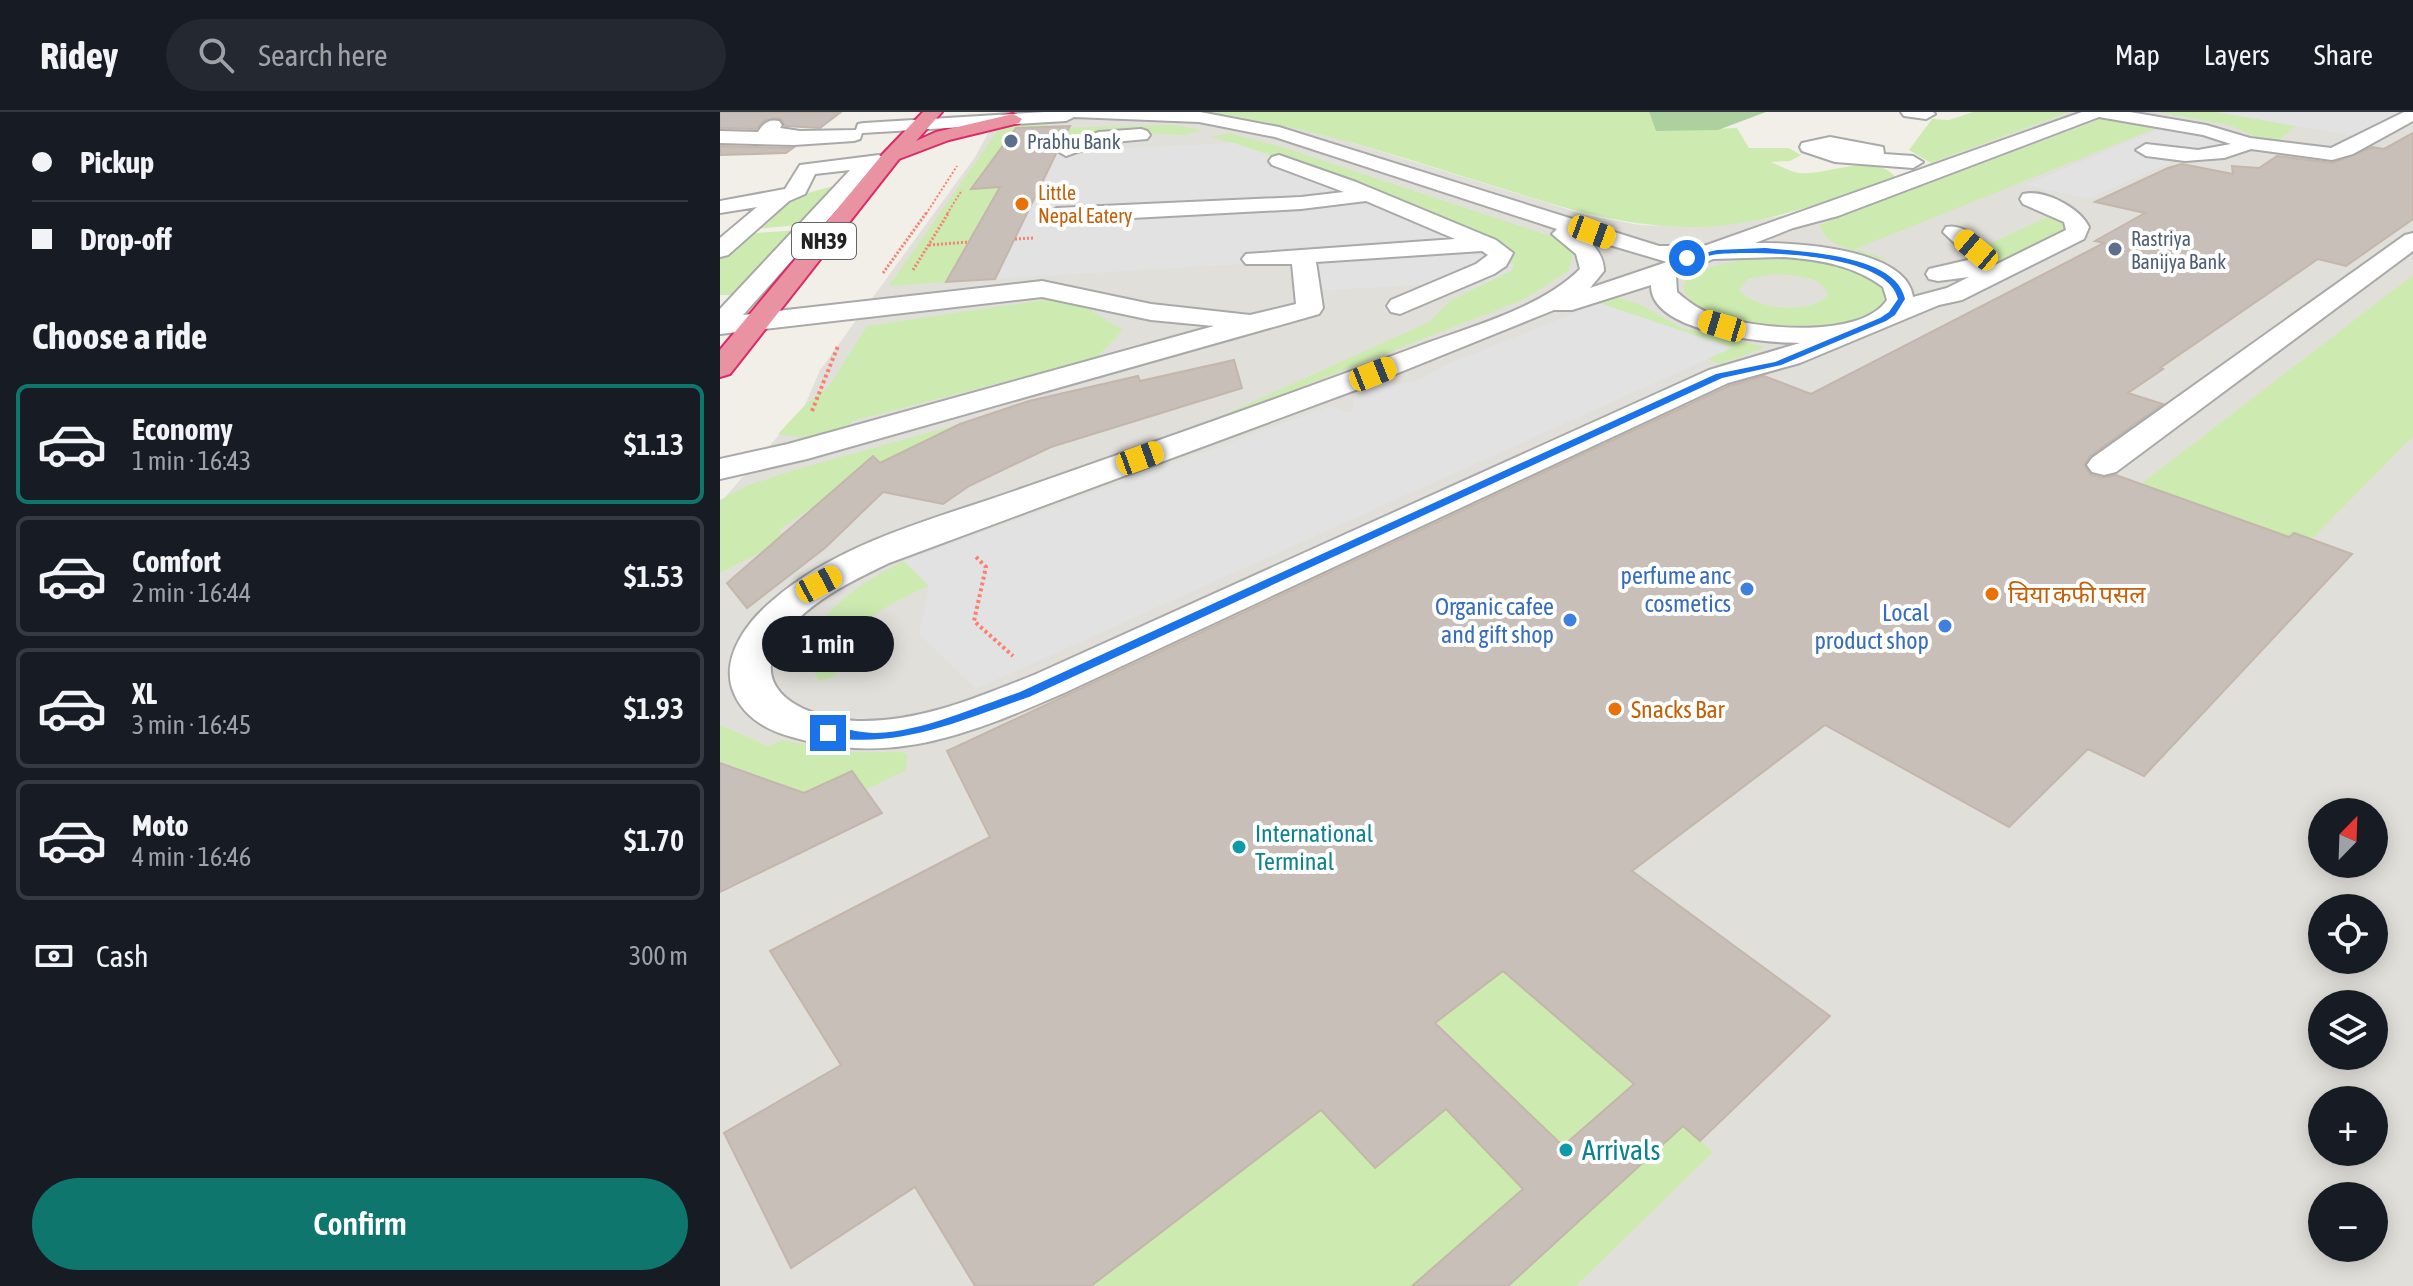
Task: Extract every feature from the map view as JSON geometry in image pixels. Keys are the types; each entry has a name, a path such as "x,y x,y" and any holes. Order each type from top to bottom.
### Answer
{"highway":[{"path":"878,162 943,136 1010,115"},
{"name":"NH39","path":"720,368 758,323 878,162 928,119"}],"street":[{"path":"720,207 781,197 798,190 807,169 859,132 880,112"},
{"path":"1571,230 1704,235 1785,223 1830,211 2098,112 2206,130 2248,143 2332,154 2346,150 2413,114"},
{"path":"720,137 750,136 769,141 859,132 928,119 1010,115 1073,114 1156,119 1237,131 1571,230 1676,257 1717,252 1793,251 1843,259"},
{"path":"773,125 767,132 812,137"},
{"path":"1831,132 1875,138 1884,156 1913,162"},
{"path":"1066,150 1111,136 1169,137"},
{"path":"2146,150 2174,155 2218,155 2248,143"},
{"path":"1264,156 1349,186 1501,253 1497,261 1485,269 1400,306"},
{"path":"807,169 878,162"},
{"path":"720,326 878,162"},
{"path":"1057,215 1301,203 1364,195 1365,201"},
{"path":"720,250 781,197"},
{"path":"1785,223 1664,273 1505,322 862,562 819,584 781,614 765,632 754,653 753,686 764,704 783,719 811,730 845,737 876,738 913,732 1049,684 1719,376 1778,364 1933,298 1953,295 2076,234 2078,227 2074,218 2031,199"},
{"path":"1830,211 1808,223 1803,233 1811,244 1843,259 1904,275 1969,270 1980,263 1980,254 1954,232"},
{"path":"1571,230 1664,273"},
{"path":"1505,322 1574,287 1592,271 1593,264 1571,230"},
{"path":"2104,465 2413,240"},
{"path":"1254,259 1488,245"},
{"path":"720,469 795,452 1310,308 1303,256"},
{"path":"1664,273 1662,285 1670,302 1692,315 1722,326 1787,335 1832,333 1870,324 1899,307 1900,291 1887,277 1868,267"},
{"path":"720,326 1042,289 1151,312 1252,323"}],"path":[{"path":"896,305 906,296 901,289 962,190"},
{"path":"928,245 969,242"},
{"path":"975,556 986,567 974,621 1018,661"}],"shaded area":[{"path":"1000,112 1200,112 1275,122 1327,135 1586,215 1640,225 1686,227 1792,214 2070,112 2413,112 2413,1286 720,1286 720,503 805,405 820,370 975,157"},
{"path":"2216,112 2413,112 2413,120 2377,140"},
{"path":"2162,128 2222,139 2231,145 2205,163 2181,158 2088,199 2025,185"},
{"path":"1234,143 1308,168 1514,252 1508,263 1513,264 1512,270 1489,281 1295,292 1287,261 995,279 1058,151"},
{"path":"1599,303 1732,348 976,689 919,634 929,586 904,561 1331,406 1349,413 1353,411 1354,394 1421,379 1448,364"}],"green space":[{"path":"1200,112 1649,112 1656,131 1737,128 1749,148 1789,148 1801,155 1790,161 1770,162 1796,172 1811,173 1863,165 1886,169 1895,177 1800,210 1752,221 1702,227 1648,225 1571,209 1312,132"},
{"path":"1649,112 1766,112 1718,130 1656,131"},
{"path":"1973,112 2070,112 1931,163 1909,150 1932,119 1949,120"},
{"path":"2158,112 2216,112 2295,126 2279,141 2265,141 2229,125"},
{"path":"2109,116 2164,125 1855,249 1887,259 1839,246 1827,238 1819,225"},
{"path":"1053,121 1045,128 1172,125 1203,130 1184,135 1131,132 1081,141 1074,141 1076,136 1023,143 946,282 889,286 998,130 1020,123"},
{"path":"1229,133 1279,146 1553,237 1574,254 1568,271 1525,299 1188,431 1429,322 1450,301 1512,270 1507,264 1234,143 1211,137"},
{"path":"837,185 807,224 747,230 786,199"},
{"path":"2054,214 2066,225 2062,233 1991,266 1992,258 1982,247"},
{"path":"800,230 739,295 720,295 720,255 742,234"},
{"path":"1767,258 1821,262 1854,270 1879,285 1886,296 1874,311 1854,321 1828,327 1798,328 1767,326 1714,314 1697,305 1685,292 1685,282 1695,274 1731,262","holes":["1773,274 1813,280 1820,283 1828,295 1809,305 1783,308 1757,302 1739,290 1747,279"]},
{"path":"2413,275 2413,436 2311,540 2289,537 2141,484"},
{"path":"1612,296 1639,304 1682,328 1766,347 1721,364 1707,359 1731,347 1595,302"},
{"path":"1057,298 1078,303 1123,330 1096,358 853,421 828,434 797,437 778,434 805,405 829,386 867,326"},
{"path":"960,424 912,447 845,487 779,530 783,534 761,552 720,573 720,500 746,486 794,470"},
{"path":"904,561 929,586 869,620 847,644 835,677 819,681 810,657 812,641 819,626 859,587"},
{"path":"720,725 768,746 783,740 840,752 901,752 907,754 906,770 865,790 804,793 720,761"},
{"path":"1503,971 1713,1152 1576,1286 1508,1286 1563,1146 1436,1022"},
{"path":"1394,1055 1523,1189 1412,1286 1091,1286 1321,1110 1376,1167 1430,1122"}],"building":[{"path":"720,112 841,112 820,128 785,126 781,119 775,118 765,120 756,129 720,128"},
{"path":"1070,126 1062,142 1054,148 1056,154 995,279 946,282 1000,187 971,189 1016,128"},
{"name":"International Terminal","path":"2413,133 2413,219 2346,266 2318,259 2160,368 2163,369 2128,393 2163,404 2090,456 2084,465 2091,475 2103,478 2116,475 2289,537 2294,533 2352,554 2144,776 2088,749 2009,827 1825,725 1632,871 1830,1016 1700,1141 1683,1126 1508,1286 1412,1286 1523,1189 1446,1109 1375,1168 1321,1110 1091,1286 975,1286 915,1187 791,1268 724,1133 841,1065 770,951 990,837 947,751 1729,386 1764,376 1811,394 2104,243 2095,241 2145,213 2095,202 2168,168 2182,164 2233,174 2232,166 2259,168 2277,156 2333,163 2372,147 2384,149","holes":["1503,971 1634,1084 1563,1146 1435,1023"]},
{"path":"720,146 793,148 786,153 720,155"},
{"path":"1234,360 1242,388 1051,447 969,486 943,504 883,492 825,548 747,608 727,583 873,456 880,463 960,424 1029,401 1138,376 1140,381"},
{"path":"720,763 804,793 852,771 882,813 720,892"}],"place":[{"name":"Prabhu Bank","path":"1011,141"},
{"name":"Little Nepal Eatery","path":"1022,204"},
{"name":"Rastriya Banijya Bank","path":"2115,249"},
{"name":"perfume anc cosmetics","path":"1747,589"},
{"name":"चिया कफी पसल","path":"1992,594"},
{"name":"Organic cafee and gift shop","path":"1570,620"},
{"name":"Local product shop","path":"1945,626"},
{"name":"Snacks Bar","path":"1615,709"},
{"name":"International Terminal","path":"1239,847"},
{"name":"Arrivals","path":"1566,1150"}],"route":[{"path":"828,733 876,738 913,732 1025,694 1719,376 1778,364 1857,328 1883,320 1899,307 1901,299 1895,284 1879,272 1820,254 1765,250 1717,252 1687,258"}]}
